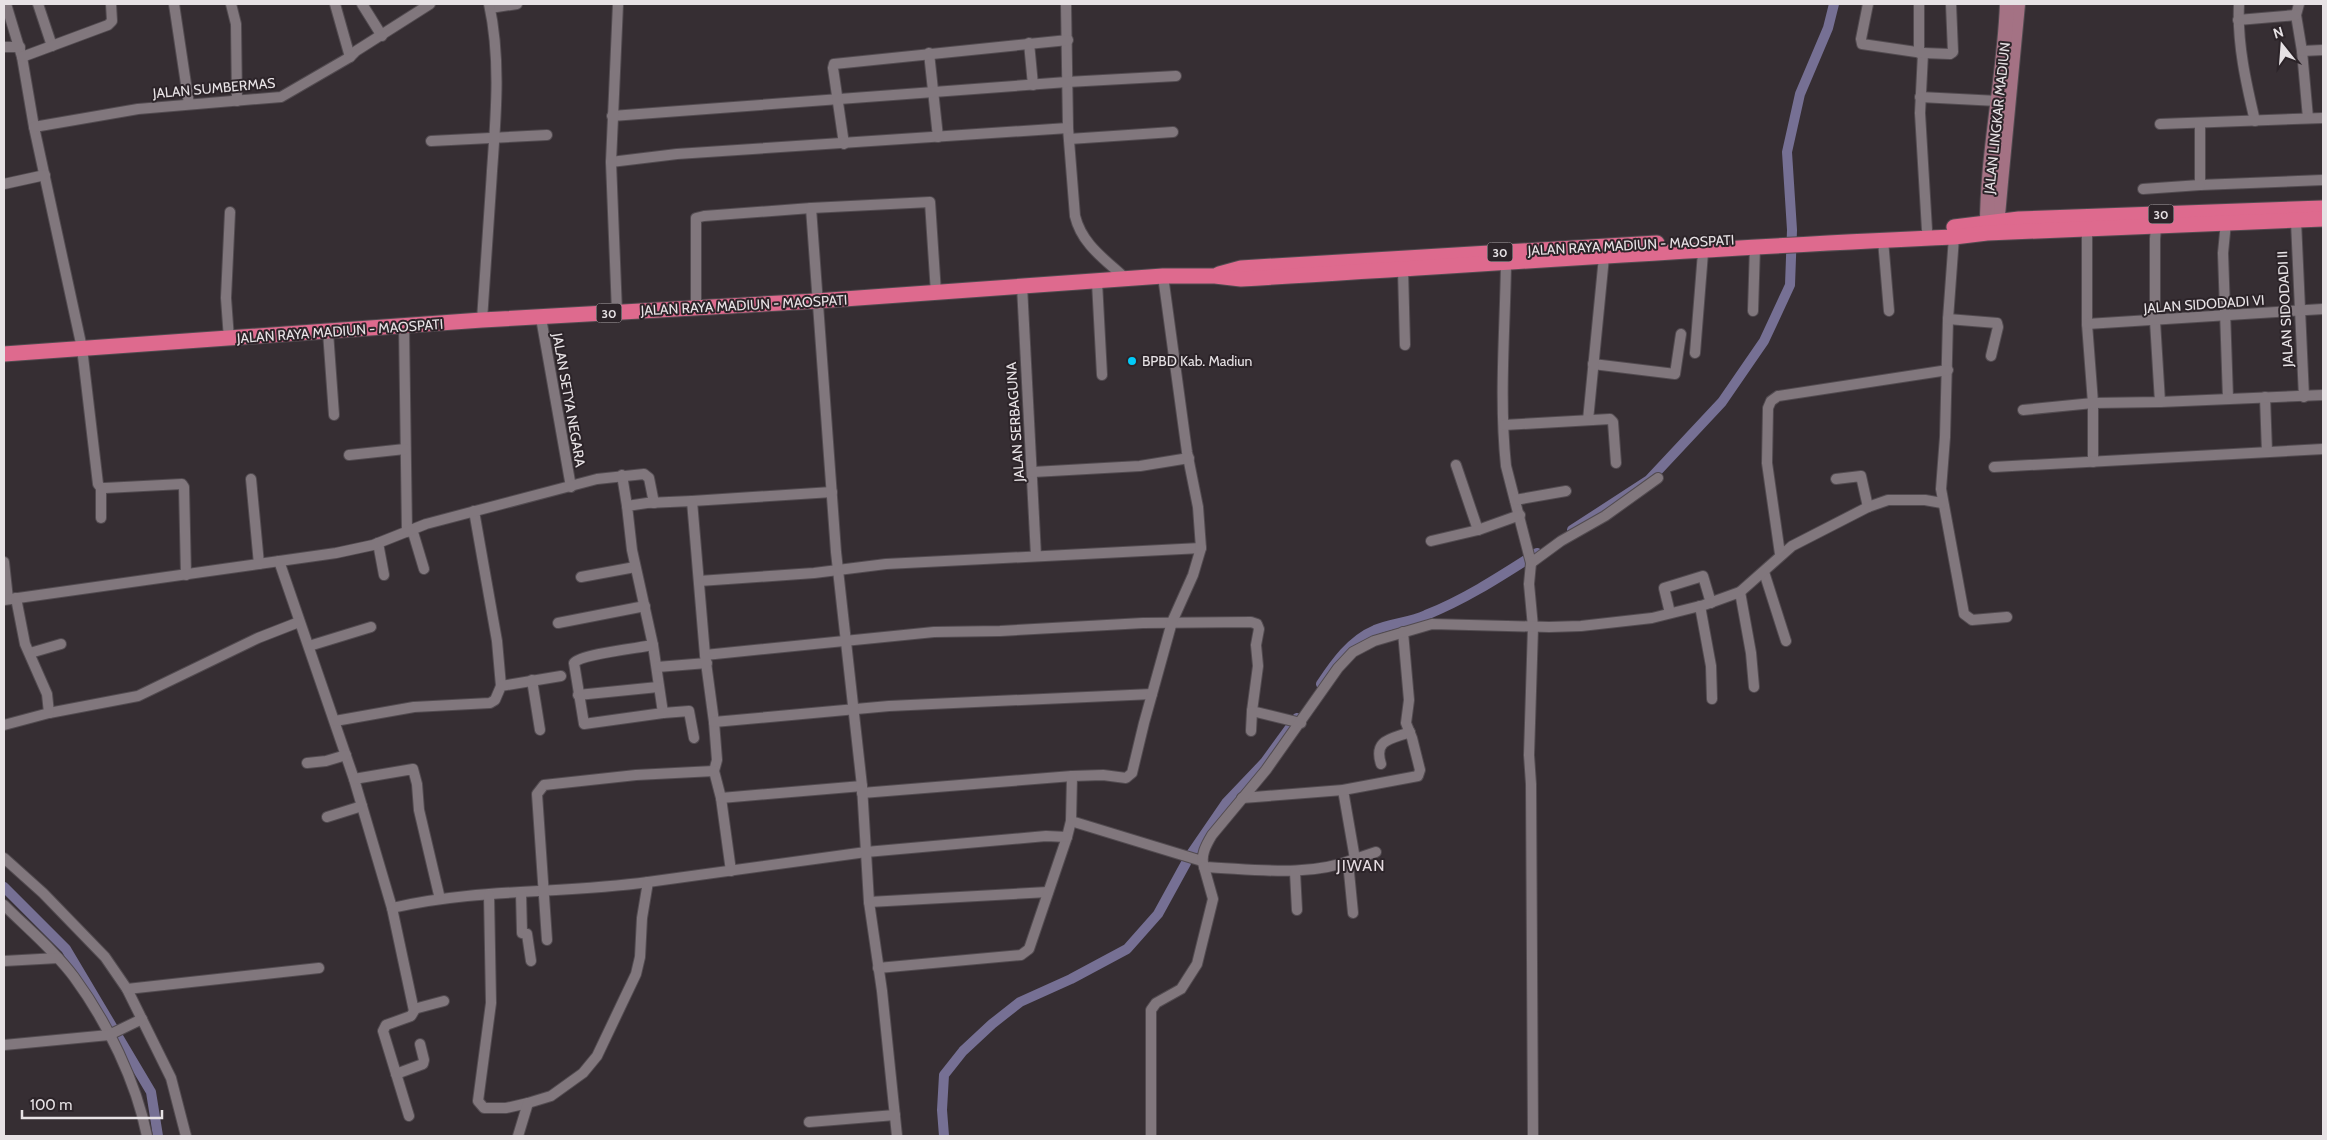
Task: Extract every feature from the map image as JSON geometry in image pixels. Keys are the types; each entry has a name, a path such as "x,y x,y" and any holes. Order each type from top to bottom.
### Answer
{"highway":[{"name":"30","path":"1993,227 2323,208"},
{"name":"30","path":"1993,227 2086,230 2226,222 2323,219"},
{"name":"JALAN RAYA MADIUN - MAOSPATI","path":"4,354 482,320 816,301 1163,276 1215,276 1241,268 1345,267 1993,227"},
{"name":"JALAN RAYA MADIUN - MAOSPATI","path":"1345,267 1403,270 1604,257 1704,245 1755,246 1796,240 1882,240 1954,237 1993,227"}],"main road":[{"name":"JALAN LINGKAR MADIUN","path":"1993,227 1988,182 2007,4"},
{"name":"JALAN LINGKAR MADIUN","path":"1993,227 2018,4"}],"street":[{"path":"6,4 21,52 34,127 82,348 97,480 101,488 101,518"},
{"path":"38,4 52,46"},
{"path":"4,47 21,52 52,46 108,25 112,21 111,4"},
{"path":"174,4 189,104"},
{"path":"231,4 236,24 238,101"},
{"path":"335,4 350,57"},
{"path":"362,4 382,36"},
{"name":"JALAN SUMBERMAS","path":"34,127 138,109 221,100 238,101 285,96 311,78 350,57 356,51 430,4"},
{"path":"482,320 495,139 497,76 493,24 489,6 516,4"},
{"path":"616,312 611,162 618,4"},
{"path":"1066,4 1068,133 1073,200 1078,229 1087,243 1126,279"},
{"path":"1868,4 1861,39 1862,44 1921,53 1953,52 1951,4"},
{"path":"1918,4 1921,53 1920,97 1927,230"},
{"path":"2239,4 2238,20 2248,90 2255,120"},
{"path":"2299,4 2296,15 2302,51 2308,118"},
{"path":"2238,20 2296,15"},
{"path":"844,144 834,64 1068,40"},
{"path":"1029,43 1033,84"},
{"path":"2302,51 2323,50"},
{"path":"929,54 938,137"},
{"path":"612,116 1033,84 1176,76"},
{"path":"1920,97 1998,101"},
{"path":"2160,124 2323,118"},
{"path":"2200,123 2200,185"},
{"path":"611,162 677,154 938,137 1173,132"},
{"path":"431,141 547,135"},
{"path":"4,184 45,175"},
{"path":"2143,189 2323,180"},
{"path":"696,307 696,218 810,208 930,202 936,293"},
{"path":"810,208 832,492 862,789 869,902 897,1136"},
{"path":"229,338 226,298 230,212"},
{"name":"JALAN SIDODADI II","path":"2296,221 2304,396"},
{"path":"2226,222 2223,253 2228,398"},
{"path":"2156,227 2155,321 2160,402"},
{"path":"2086,230 2087,324 2093,403 2093,462"},
{"path":"1954,237 1948,318 1945,437 1941,472 1942,503 1964,614 1972,620 2007,617"},
{"path":"1882,240 1889,311"},
{"path":"1695,353 1704,245"},
{"path":"1752,311 1755,246"},
{"path":"1588,420 1604,257"},
{"path":"1506,264 1504,425 1506,466 1520,515 1530,561 1529,584 1533,627 1529,755 1531,794 1533,1136"},
{"path":"1403,270 1405,345"},
{"path":"721,798 1072,776 1103,775 1126,778 1132,773 1172,622 1193,575 1201,548 1198,507 1189,458 1163,276"},
{"path":"1097,282 1102,375"},
{"name":"JALAN SERBAGUNA","path":"1022,286 1025,374 1033,472 1036,556"},
{"name":"JALAN SIDODADI VI","path":"2087,324 2323,309"},
{"name":"JALAN SETYA NEGARA","path":"540,318 571,487"},
{"path":"1948,318 1997,323 1998,327 1991,356"},
{"path":"404,326 405,449 410,530 424,569"},
{"path":"328,332 334,415"},
{"path":"1593,364 1675,374 1680,334"},
{"path":"1780,554 1767,463 1768,408 1771,401 1778,396 1787,394 1948,370"},
{"path":"2023,410 2093,403 2323,395"},
{"path":"2265,397 2267,452"},
{"path":"1504,425 1610,419 1613,421 1616,463"},
{"path":"349,455 405,449"},
{"path":"1994,467 2323,449"},
{"path":"1033,472 1140,466 1189,458"},
{"path":"1456,465 1478,530"},
{"path":"9,599 336,553 378,543 410,530 474,511 597,479 622,475 644,474 649,478 654,503"},
{"path":"622,475 635,567 646,606 663,713"},
{"path":"1836,479 1861,476 1868,507"},
{"path":"1530,561 1605,516 1658,478"},
{"path":"251,479 259,564"},
{"path":"101,488 182,484 184,487 186,575"},
{"path":"1515,500 1566,491"},
{"path":"627,506 832,492"},
{"path":"1151,1136 1151,1010 1156,1003 1181,989 1197,964 1213,899 1203,864 1205,847 1212,835 1300,722 1338,668 1353,652 1374,641 1425,625 1440,623 1533,627 1581,626 1634,621 1700,606 1740,592 1764,572 1780,554 1868,507 1888,500 1917,500 1942,503"},
{"path":"692,501 706,659 714,722 717,760 714,770 721,798 731,871"},
{"path":"335,721 414,707 490,703 495,700 501,686 497,641 474,511"},
{"path":"1431,541 1478,530 1520,515"},
{"path":"378,543 384,575"},
{"path":"699,581 990,557 1201,548"},
{"path":"279,561 354,779 392,908 414,1009 412,1016 386,1024 383,1028 409,1116"},
{"path":"4,562 9,599 25,644 47,694 49,713"},
{"path":"581,577 635,567"},
{"path":"1764,572 1786,641"},
{"path":"1670,613 1664,588 1703,576 1711,602"},
{"path":"1740,592 1751,652 1754,687"},
{"path":"558,623 646,606"},
{"path":"1700,606 1711,666 1712,699"},
{"path":"4,725 49,713 138,696 239,647 299,622"},
{"path":"657,667 846,640 934,632 1172,622 1250,622 1257,624 1259,630 1256,645 1258,666 1251,731"},
{"path":"309,646 370,627"},
{"path":"1242,798 1343,790 1418,776 1420,770 1406,723 1409,700 1403,632"},
{"path":"30,653 62,644"},
{"path":"653,645 575,661 578,695 584,724 689,711 694,738"},
{"path":"501,686 561,676"},
{"path":"532,680 540,730"},
{"path":"578,695 658,687"},
{"path":"714,722 1033,698 1152,694"},
{"path":"1252,711 1300,722"},
{"path":"1381,764 1378,754 1382,744 1410,732"},
{"path":"307,763 346,755"},
{"path":"354,779 413,769 417,784 419,810 440,900"},
{"path":"547,940 537,794 541,788 544,785 636,775 714,770"},
{"path":"878,968 1021,954 1028,949 1067,837 1071,821 1072,776"},
{"path":"1343,790 1352,861 1352,913"},
{"path":"327,817 362,806"},
{"path":"1071,821 1203,864 1295,872 1318,870 1376,852"},
{"path":"392,908 440,900 489,895 605,888 866,852 1046,836 1067,837"},
{"path":"4,858 43,892 105,957 127,989 171,1078 186,1136"},
{"path":"1295,872 1297,910"},
{"path":"489,895 491,1009 478,1101 484,1108 506,1108 552,1096 584,1073 597,1056 636,974 640,957 642,918 648,882"},
{"path":"869,902 1048,892"},
{"path":"521,893 522,933 527,934 531,961"},
{"path":"4,905 58,958 74,977 112,1034 133,1085 147,1136"},
{"path":"4,960 58,958"},
{"path":"127,989 319,968"},
{"path":"414,1009 444,1001"},
{"path":"4,1045 112,1034 142,1018"},
{"path":"396,1074 423,1064 424,1060 420,1044"},
{"path":"518,1136 528,1103"},
{"path":"809,1122 895,1115"}],"waterway":[{"path":"1572,530 1649,480 1722,402 1764,341 1790,285 1792,230 1787,152 1800,94 1828,28 1834,4"},
{"path":"1321,684 1344,653 1366,634 1441,609 1483,587 1537,553"},
{"path":"1191,854 1226,803 1265,762 1297,718"},
{"path":"944,1136 942,1110 944,1075 963,1051 992,1024 1020,1002 1071,979 1127,949 1158,914 1186,863"},
{"path":"4,887 66,949 151,1092 158,1136"}],"place":[{"name":"BPBD Kab. Madiun","path":"1132,361"}],"district":[{"name":"JIWAN","path":"1361,865"}]}
